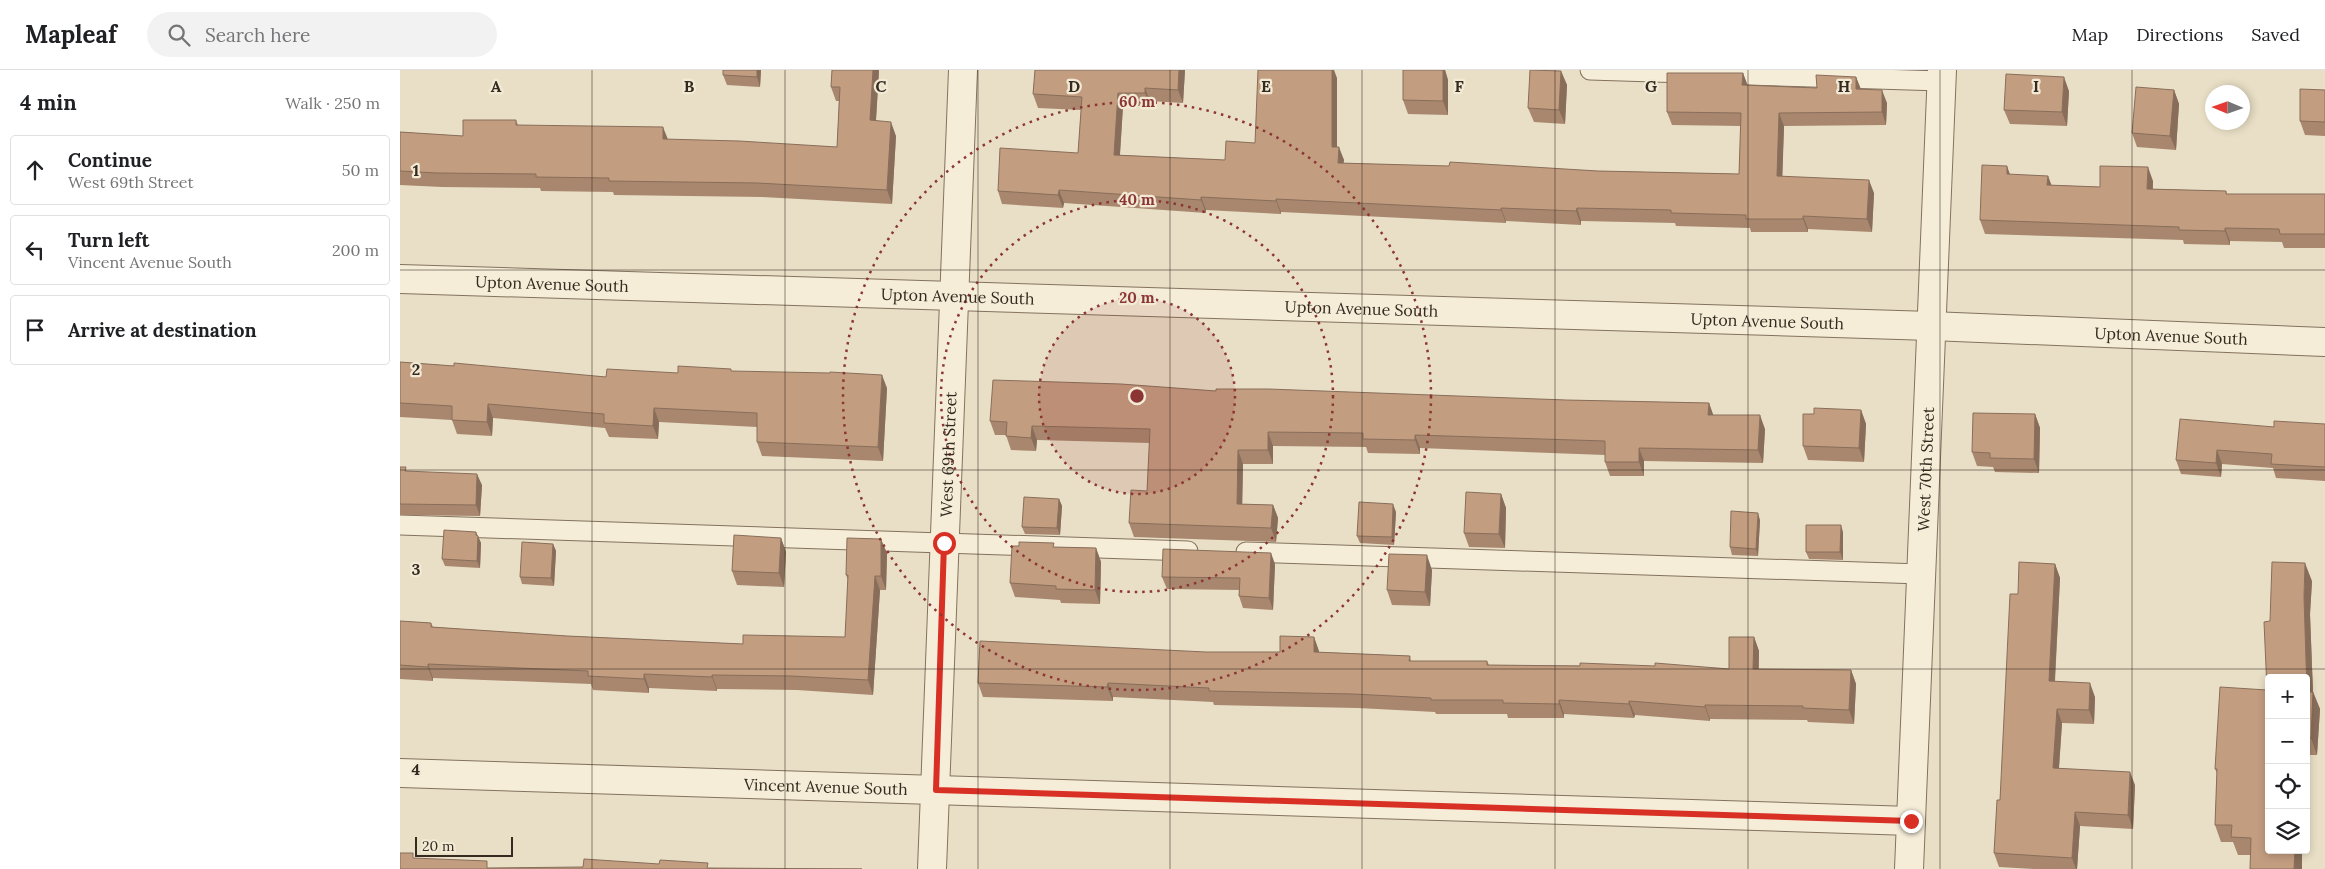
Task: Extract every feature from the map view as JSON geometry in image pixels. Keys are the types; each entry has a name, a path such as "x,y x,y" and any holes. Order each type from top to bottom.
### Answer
{"street":[{"name":"West 69th Street","path":"932,869 963,70"},
{"name":"West 70th Street","path":"1909,869 1942,75"},
{"name":"Upton Avenue South","path":"400,279 1931,326 2325,342"},
{"name":"Vincent Avenue South","path":"400,773 1911,821"}],"lane":[{"path":"1590,70 1942,75"},
{"path":"400,525 1203,551"},
{"path":"1233,552 1921,574"}],"building":[{"path":"723,70 757,70 757,77 723,75"},
{"path":"832,70 873,70 870,120 891,122 887,190 757,183 609,181 609,178 536,177 536,174 400,171 400,132 463,136 463,120 516,120 516,125 663,127 663,139 837,147 840,87 831,87"},
{"path":"1035,70 1179,70 1178,90 1145,88 1145,93 1118,93 1114,155 1225,160 1226,141 1255,143 1258,70 1332,70 1332,147 1339,147 1338,163 1449,166 1450,162 1598,171 1739,174 1741,113 1667,112 1667,73 1743,73 1742,85 1817,88 1816,75 1856,77 1856,89 1882,90 1882,112 1779,113 1777,176 1869,180 1867,219 1803,216 1803,219 1746,219 1746,215 1671,213 1671,210 1577,208 1576,211 1501,208 1501,210 1276,199 1276,201 1201,197 1201,200 1059,190 1058,195 998,191 1000,148 1078,153 1082,97 1033,94"},
{"path":"1403,70 1443,70 1443,101 1403,100"},
{"path":"1530,70 1561,71 1559,110 1528,108"},
{"path":"2006,74 2064,77 2062,112 2004,110"},
{"path":"2136,87 2174,90 2170,136 2132,133"},
{"path":"2300,89 2325,90 2325,122 2300,121"},
{"path":"1982,165 2007,166 2007,174 2048,176 2047,185 2100,187 2100,166 2148,167 2147,189 2226,191 2226,194 2325,194 2325,234 2280,234 2279,229 2225,228 2225,231 2179,230 2179,227 1980,220"},
{"path":"400,362 454,366 454,363 606,377 607,369 678,373 678,366 731,369 731,371 830,372 882,375 878,447 757,442 757,413 654,408 653,426 604,423 604,414 488,404 487,422 452,420 452,406 400,403"},
{"path":"993,380 1121,384 1216,391 1216,389 1268,389 1566,400 1709,403 1708,415 1760,415 1758,450 1639,448 1639,462 1605,462 1605,441 1415,435 1415,440 1363,439 1363,433 1268,432 1268,450 1238,450 1237,504 1273,505 1271,528 1129,523 1131,490 1147,491 1150,429 1032,426 1031,438 1006,436 1007,422 990,421"},
{"path":"1814,408 1861,410 1859,448 1803,446 1803,414 1814,414"},
{"path":"1973,413 2035,414 2034,459 1990,458 1990,453 1972,452"},
{"path":"2180,419 2274,427 2274,421 2325,424 2325,467 2271,464 2272,454 2217,450 2216,463 2176,460"},
{"path":"400,467 406,467 405,471 477,474 476,505 400,504"},
{"path":"1466,492 1501,494 1499,534 1464,533"},
{"path":"1024,497 1059,499 1057,528 1022,527"},
{"path":"1359,502 1393,504 1392,537 1357,536"},
{"path":"1731,511 1758,513 1756,549 1730,547"},
{"path":"1806,525 1841,525 1840,552 1806,552"},
{"path":"444,530 476,532 478,536 477,561 442,559"},
{"path":"734,535 781,538 779,573 732,571"},
{"path":"847,538 881,539 881,576 875,576 868,680 791,676 712,675 712,677 644,674 644,679 588,676 588,671 428,664 428,667 400,665 400,621 431,623 431,627 567,636 743,644 743,635 845,637 848,575 846,575"},
{"path":"522,542 553,544 551,578 520,577"},
{"path":"1019,542 1054,543 1053,547 1096,548 1095,590 1056,589 1056,586 1010,583 1012,546 1019,546"},
{"path":"1163,549 1271,553 1269,598 1239,596 1240,578 1162,577"},
{"path":"1389,554 1427,555 1425,592 1387,590"},
{"path":"2019,562 2055,564 2049,681 2090,683 2089,710 2057,709 2053,768 2130,772 2128,815 2075,812 2072,858 1994,853 1997,800 2000,800 2010,594 2018,594"},
{"path":"2272,562 2305,563 2306,674 2266,674 2264,622 2270,621"},
{"path":"1280,636 1314,637 1314,652 1410,656 1409,661 1487,661 1487,665 1580,666 1580,663 1655,666 1655,663 1729,669 1729,637 1754,637 1753,669 1851,670 1849,710 1803,708 1803,706 1705,705 1705,707 1629,701 1629,704 1559,700 1559,704 1503,703 1503,700 1431,700 1431,698 1353,694 1209,691 1209,688 1108,683 1107,687 978,683 980,641 1206,652 1280,652"},
{"path":"2220,687 2265,690 2265,854 2295,854 2294,869 2250,869 2251,838 2231,837 2232,825 2215,825 2217,769 2215,769"},
{"path":"2310,692 2313,692 2311,738"},
{"path":"400,853 413,853 413,858 487,861 487,868 583,867 584,859 659,864 660,860 708,863 707,868 862,869 400,869"}],"route":[{"path":"944,543 936,790 1911,821"}]}
